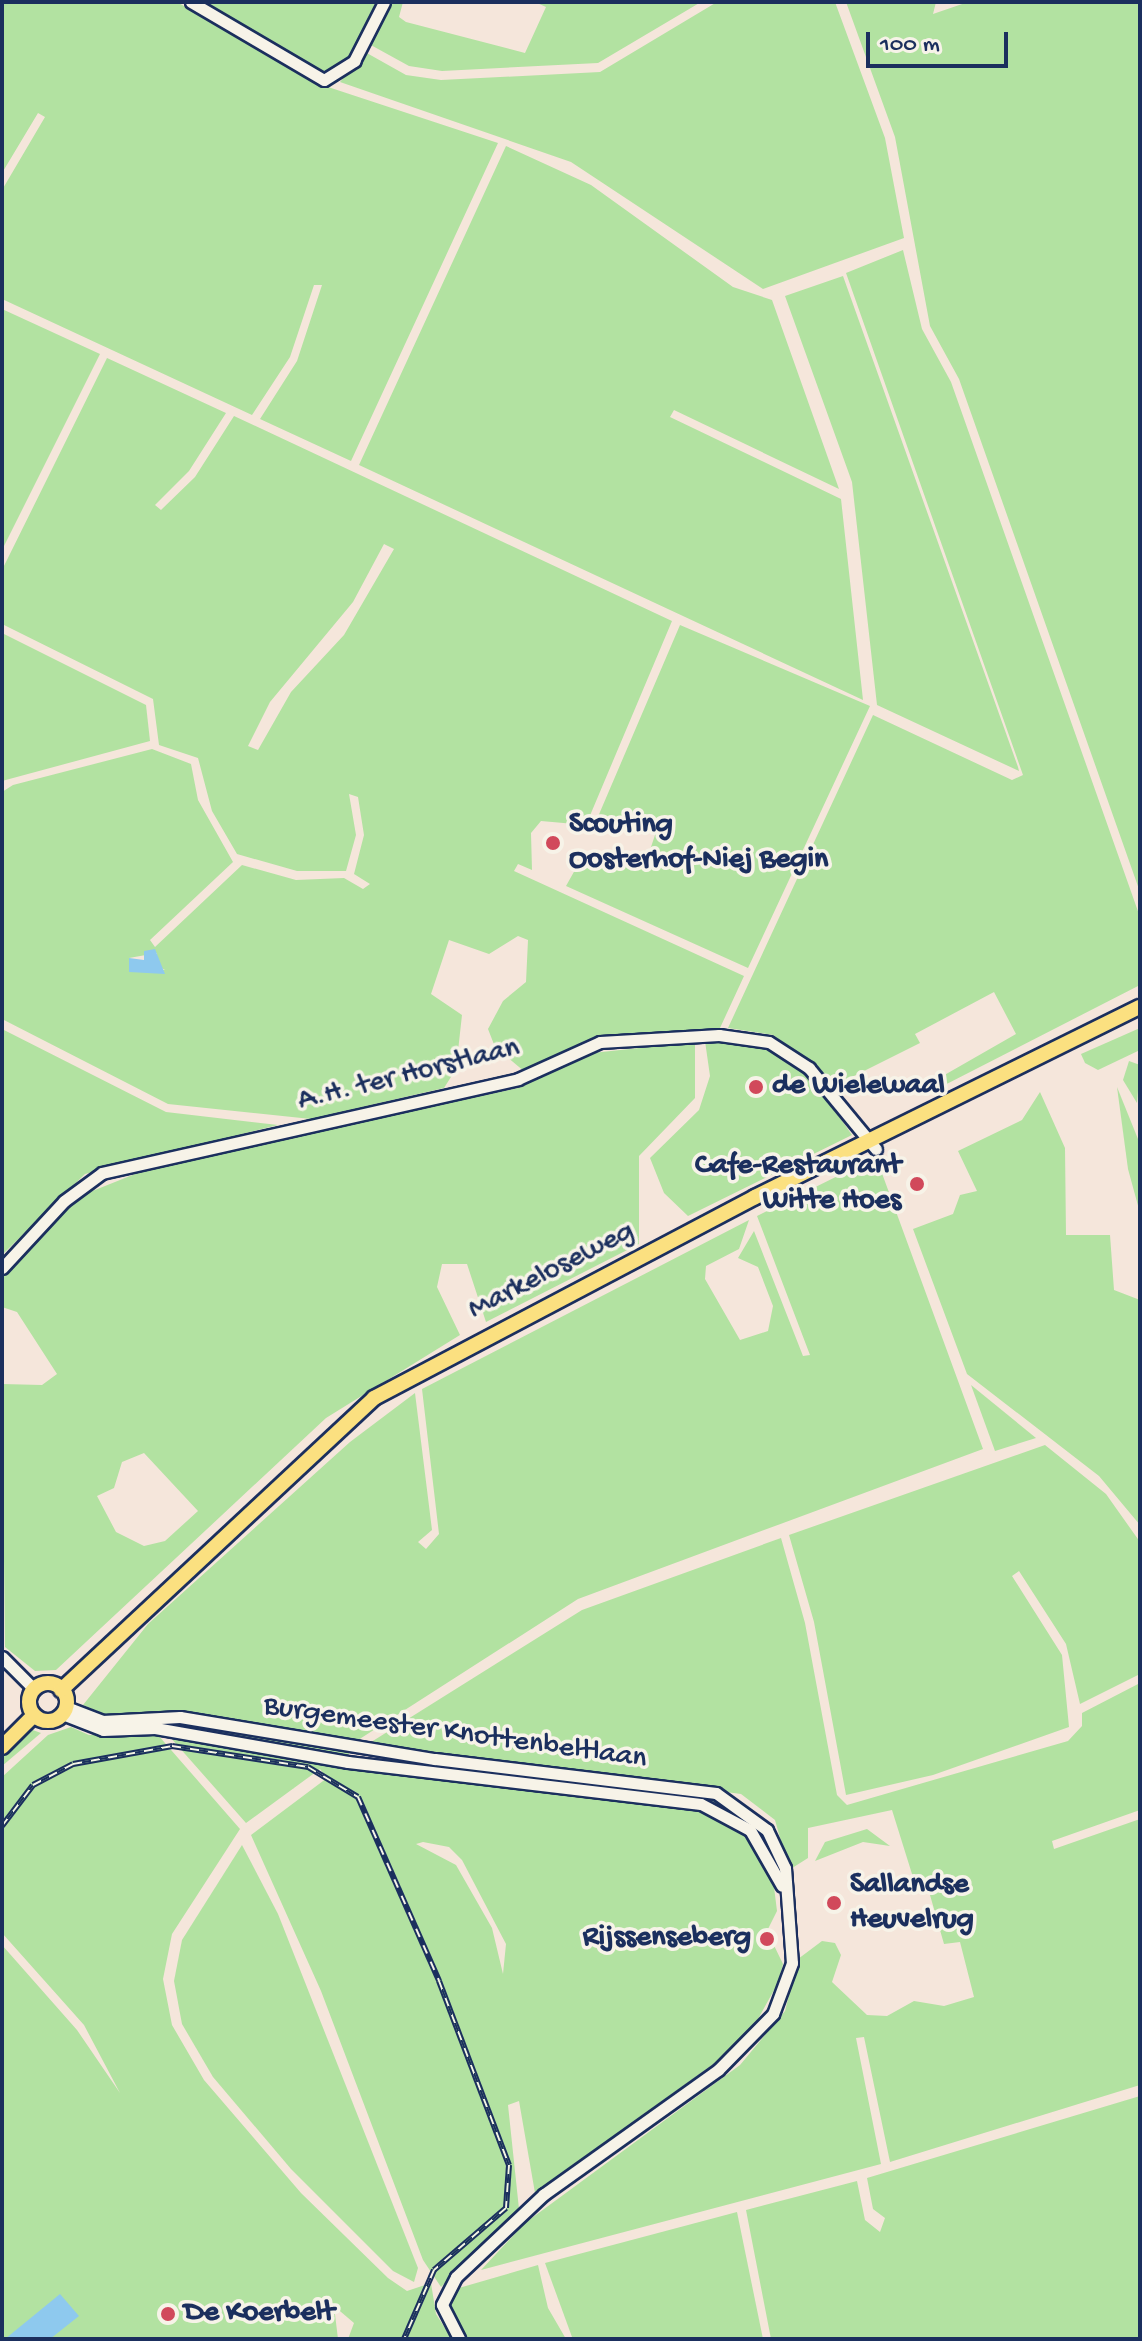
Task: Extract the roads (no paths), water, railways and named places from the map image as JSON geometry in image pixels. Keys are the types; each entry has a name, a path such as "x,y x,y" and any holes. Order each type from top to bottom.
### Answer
{"main road":[{"name":"Markeloseweg","path":"61,1690 374,1398 1140,1007"},
{"path":"2,1747 34,1715 34,1689 48,1684 61,1690 64,1710 50,1721 34,1715"}],"street":[{"path":"191,2 324,80 354,61 384,2"},
{"name":"A.H. ter Horstlaan","path":"2,1268 64,1201 102,1173 518,1079 600,1042 719,1035 769,1042 809,1068 873,1144"},
{"path":"2,1657 34,1689"},
{"name":"Burgemeester Knottenbeltlaan","path":"64,1710 102,1721 180,1717 600,1778 737,1802 775,1844 785,1868 782,1886 792,1963 773,2014 706,2079 544,2194 456,2277 442,2311 459,2339"},
{"name":"Burgemeester Knottenbeltlaan","path":"64,1710 103,1730 165,1730 348,1762 701,1804 733,1816 782,1886"},
{"path":"599,1791 600,1778"}],"water":[{"path":"155,949 165,974 129,972 129,958 144,960 144,951"},
{"path":"60,2294 79,2316 50,2339 5,2339"}],"railway":[{"path":"2,1826 33,1785 73,1764 172,1746 308,1767 358,1797 439,1981 509,2165 506,2208 434,2270 404,2339"}],"place":[{"name":"Scouting Oosterhof-Niej Begin","path":"553,843"},
{"name":"de Wielewaal","path":"756,1087"},
{"name":"Cafe-Restaurant Witte Hoes","path":"917,1184"},
{"name":"Sallandse Heuvelrug","path":"834,1903"},
{"name":"Rijssenseberg","path":"767,1939"},
{"name":"De Koerbelt","path":"168,2314"}]}
